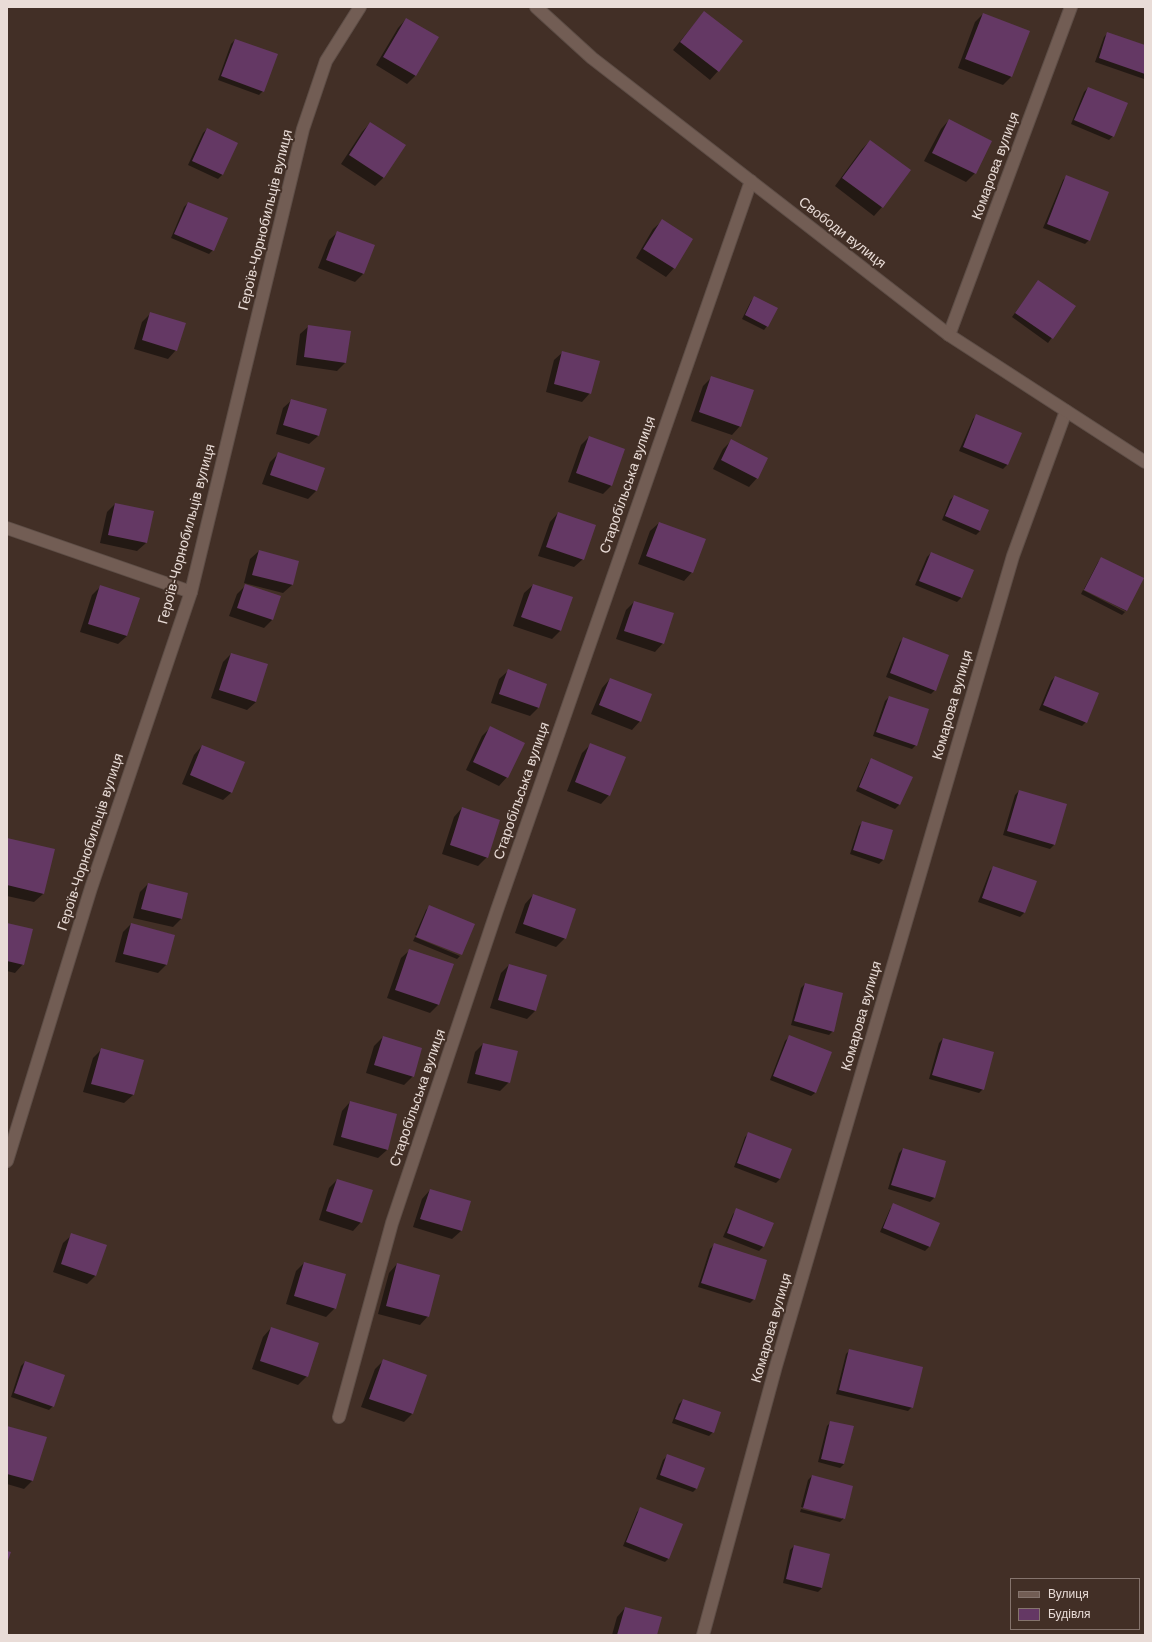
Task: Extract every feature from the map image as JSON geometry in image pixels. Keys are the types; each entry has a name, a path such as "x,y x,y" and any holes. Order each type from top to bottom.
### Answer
{"street":[{"name":"Героїв-Чорнобильців вулиця","path":"7,1161 91,888 191,592 303,129 326,61 360,7"},
{"name":"Свободи вулиця","path":"536,7 592,58 949,336 1145,462"},
{"name":"Комарова вулиця","path":"949,336 1071,7"},
{"name":"Старобільська вулиця","path":"339,1417 394,1215 512,865 751,182"},
{"name":"Комарова вулиця","path":"703,1635 776,1366 1012,556 1066,411"},
{"path":"7,528 191,592"}],"building":[{"path":"704,11 743,41 719,72 680,42"},
{"path":"983,13 1030,31 1012,77 965,59"},
{"path":"406,18 439,37 416,76 383,57"},
{"path":"1107,32 1145,45 1145,74 1099,58"},
{"path":"235,39 278,54 264,92 221,76"},
{"path":"1088,87 1128,103 1114,137 1074,120"},
{"path":"949,119 992,141 976,174 932,153"},
{"path":"370,122 406,145 384,178 349,155"},
{"path":"207,128 238,143 223,175 192,161"},
{"path":"870,140 911,170 883,208 842,178"},
{"path":"1066,175 1109,192 1090,241 1047,224"},
{"path":"188,202 228,218 214,251 174,234"},
{"path":"662,219 693,239 675,269 643,249"},
{"path":"337,231 375,245 364,274 326,260"},
{"path":"1038,280 1076,306 1053,339 1015,313"},
{"path":"754,296 778,308 768,327 745,315"},
{"path":"150,312 186,323 177,351 142,340"},
{"path":"308,325 351,331 346,363 304,357"},
{"path":"562,351 600,361 591,394 554,384"},
{"path":"711,376 754,390 741,427 699,412"},
{"path":"291,399 327,409 319,436 283,425"},
{"path":"976,414 1022,433 1008,465 963,447"},
{"path":"589,436 625,449 612,486 576,473"},
{"path":"731,439 768,458 758,479 721,460"},
{"path":"278,452 325,468 317,491 270,475"},
{"path":"954,495 989,510 980,531 945,516"},
{"path":"115,503 154,511 147,543 108,535"},
{"path":"558,512 596,525 584,560 546,547"},
{"path":"659,522 706,539 693,573 646,556"},
{"path":"259,550 299,561 293,585 252,575"},
{"path":"931,552 974,570 962,598 919,581"},
{"path":"1101,557 1144,578 1127,611 1084,590"},
{"path":"245,584 281,596 273,620 237,608"},
{"path":"533,584 573,597 561,631 521,617"},
{"path":"100,585 140,598 127,636 88,624"},
{"path":"634,601 674,613 664,644 624,631"},
{"path":"903,637 949,655 936,691 890,673"},
{"path":"231,653 268,664 256,702 219,690"},
{"path":"508,669 547,684 539,708 499,694"},
{"path":"1055,676 1099,693 1087,723 1043,705"},
{"path":"610,678 652,694 641,722 599,705"},
{"path":"889,696 929,709 917,746 876,732"},
{"path":"490,726 525,743 508,778 473,762"},
{"path":"590,743 626,757 610,796 575,782"},
{"path":"202,745 245,762 232,793 190,775"},
{"path":"871,758 913,777 900,805 859,787"},
{"path":"1019,790 1067,804 1055,845 1007,831"},
{"path":"462,807 500,820 488,858 450,845"},
{"path":"862,821 893,830 884,860 853,850"},
{"path":"7,838 55,849 44,894 7,885"},
{"path":"993,866 1037,881 1025,913 982,898"},
{"path":"148,883 188,893 182,919 141,909"},
{"path":"533,894 576,909 566,939 523,924"},
{"path":"429,905 475,924 462,955 416,937"},
{"path":"7,923 33,929 24,965 7,961"},
{"path":"131,923 175,935 167,965 123,954"},
{"path":"409,949 454,964 439,1005 395,990"},
{"path":"509,964 547,975 536,1011 498,1000"},
{"path":"805,983 843,993 834,1032 794,1021"},
{"path":"789,1035 832,1052 816,1093 773,1076"},
{"path":"383,1036 422,1048 414,1077 374,1065"},
{"path":"943,1038 994,1052 984,1090 932,1075"},
{"path":"483,1043 518,1051 510,1083 475,1074"},
{"path":"101,1048 144,1060 134,1095 91,1084"},
{"path":"350,1101 397,1114 388,1150 341,1137"},
{"path":"748,1132 792,1149 780,1179 737,1163"},
{"path":"903,1148 946,1161 935,1198 891,1185"},
{"path":"337,1179 373,1190 362,1223 326,1211"},
{"path":"430,1189 471,1201 462,1231 420,1219"},
{"path":"893,1203 940,1223 930,1247 883,1228"},
{"path":"736,1208 774,1223 764,1247 727,1233"},
{"path":"71,1233 107,1245 96,1276 61,1264"},
{"path":"714,1243 767,1260 755,1300 701,1283"},
{"path":"304,1262 346,1274 336,1309 294,1296"},
{"path":"397,1263 440,1275 429,1317 386,1306"},
{"path":"271,1327 319,1343 308,1377 260,1361"},
{"path":"849,1349 923,1367 913,1408 839,1390"},
{"path":"383,1359 427,1375 413,1414 369,1399"},
{"path":"25,1361 65,1375 54,1407 14,1393"},
{"path":"683,1399 721,1412 714,1433 675,1419"},
{"path":"830,1421 854,1426 844,1464 821,1459"},
{"path":"7,1426 47,1437 33,1481 7,1474"},
{"path":"667,1454 705,1468 697,1489 660,1475"},
{"path":"812,1475 853,1486 845,1519 803,1508"},
{"path":"640,1507 683,1524 669,1559 626,1542"},
{"path":"794,1545 830,1554 822,1588 786,1579"},
{"path":"7,1551 11,1552 7,1563"},
{"path":"625,1607 662,1617 657,1635 617,1635"}]}
